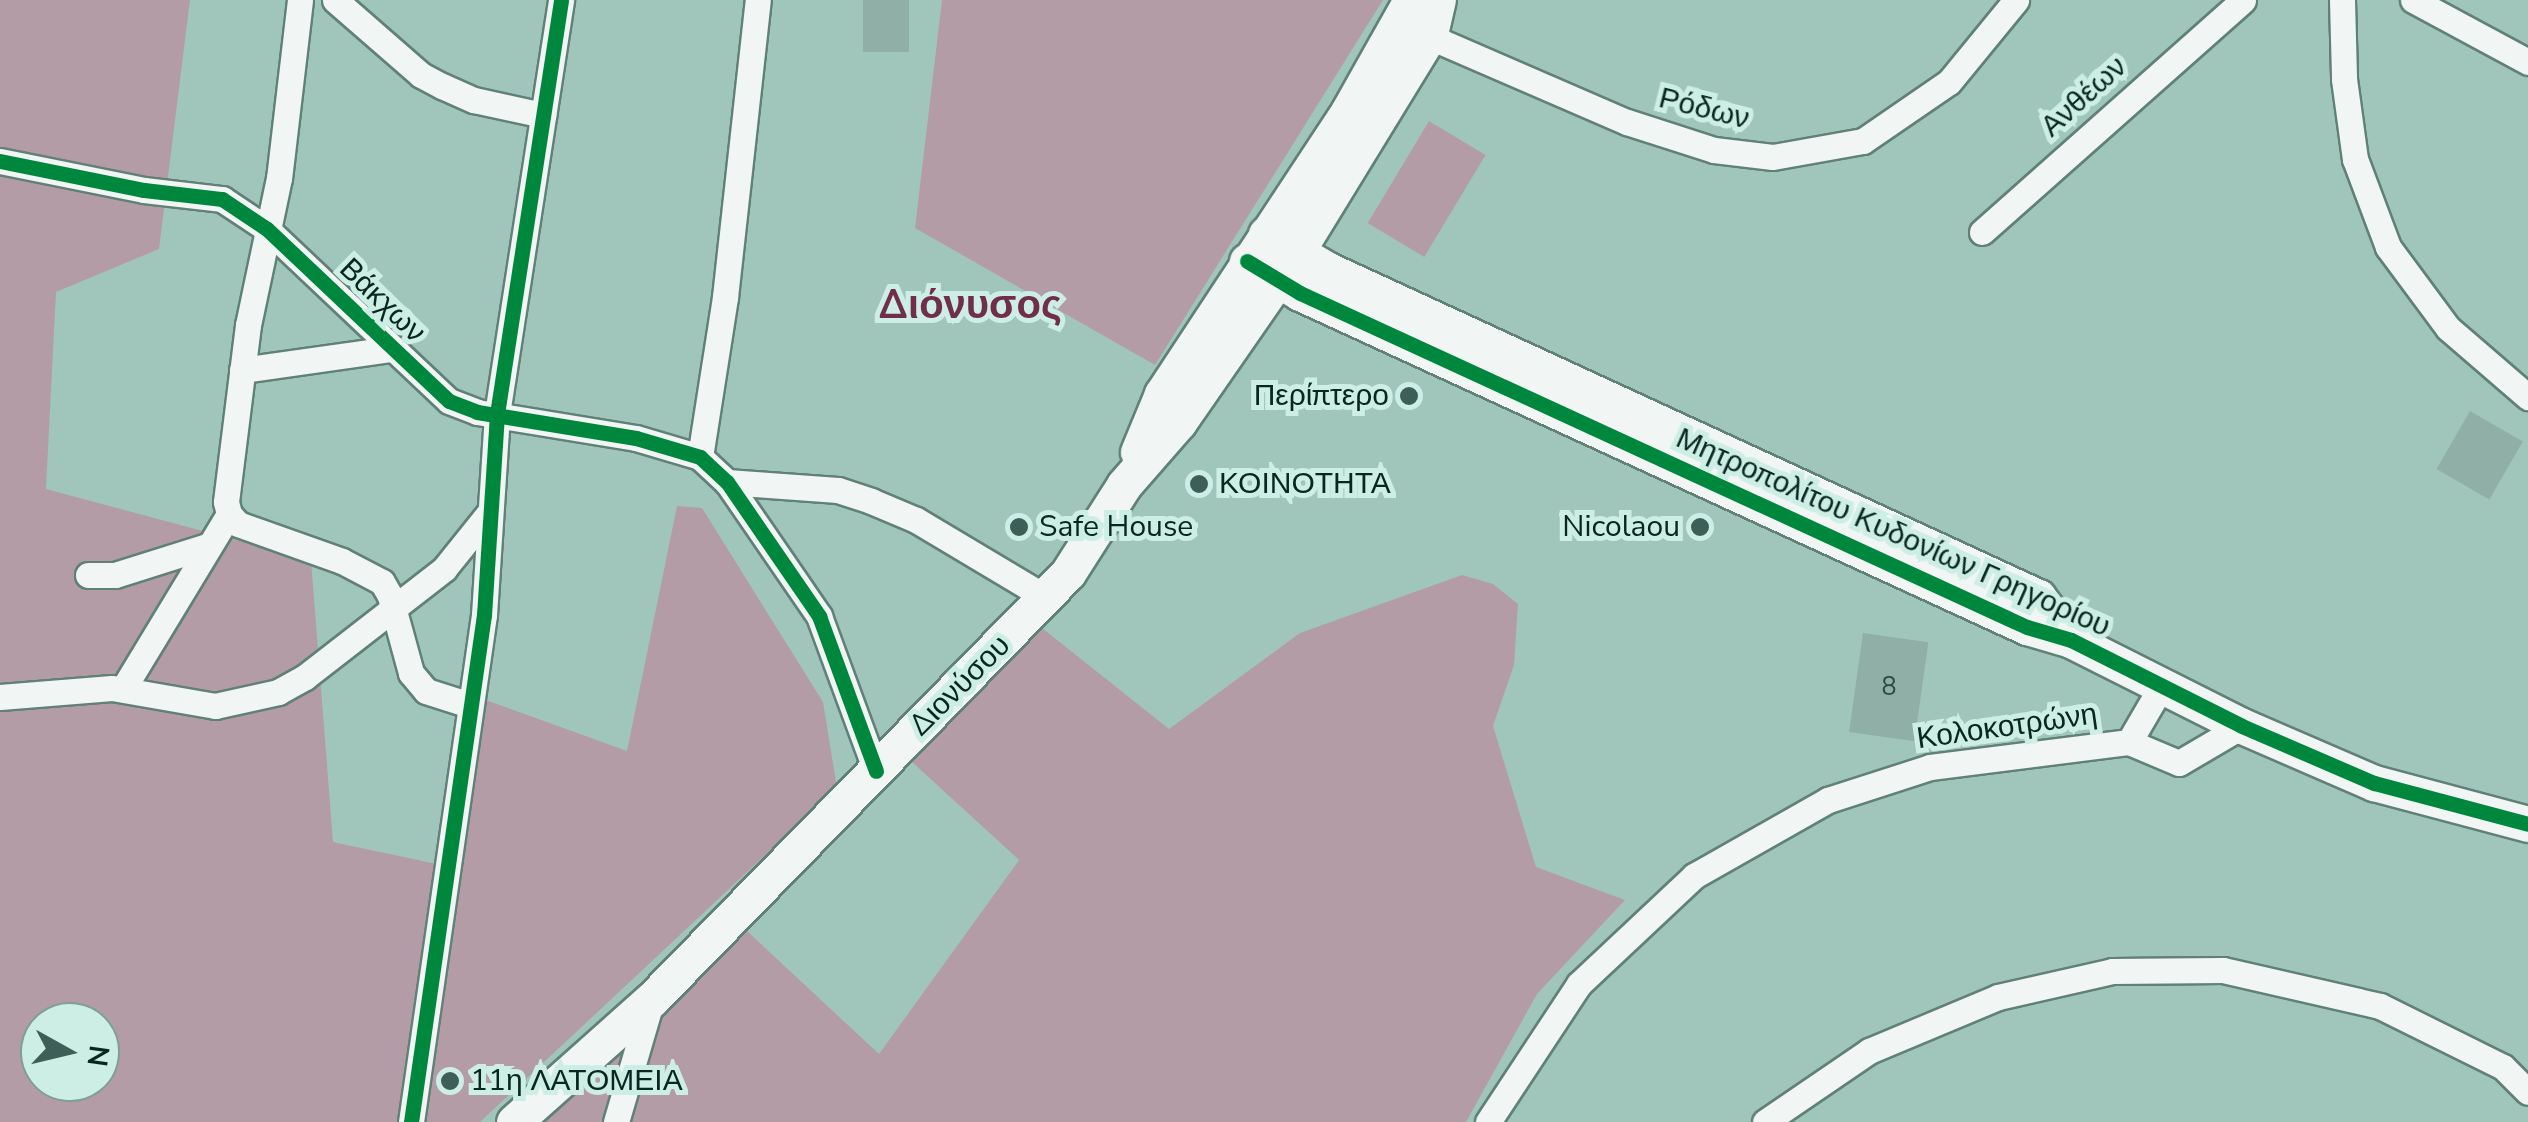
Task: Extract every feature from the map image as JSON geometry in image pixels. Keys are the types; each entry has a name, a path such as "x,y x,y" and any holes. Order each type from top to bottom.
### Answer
{"main road":[{"name":"Διονύσου","path":"1124,485 1162,394 1349,110 1419,15"},
{"name":"Διονύσου","path":"514,1122 652,999 1068,574 1124,485 1178,422 1286,267 1419,15"},
{"name":"Μητροπολίτου Κυδονίων Γρηγορίου","path":"1256,248 1286,267 2038,596 2070,640 2242,726 2374,783 2528,824"}],"street":[{"path":"123,689 229,514 242,370 279,178 300,0"},
{"path":"335,0 432,80 474,100 543,115"},
{"path":"411,1122 484,615 497,414 561,0"},
{"path":"700,457 725,297 758,0"},
{"name":"Ρόδων","path":"1419,15 1627,122 1714,150 1773,158 1863,141 1949,82 2016,0"},
{"path":"2201,37 2212,0"},
{"name":"Ανθέων","path":"1982,232 2243,0"},
{"path":"2342,0 2344,79 2354,159 2388,247 2448,328 2528,397"},
{"path":"2412,0 2446,8 2528,62"},
{"name":"Βάκχων","path":"0,161 144,190 222,200 267,229 390,350 449,401 497,414 636,438 700,457 727,482 820,616 876,771"},
{"path":"242,370 390,350"},
{"path":"727,482 838,490 871,501 916,520 1047,598"},
{"path":"0,697 123,689 215,706 278,692 393,611 444,569 490,513"},
{"path":"229,514 238,524 365,570 382,582 406,663 426,692 470,705"},
{"path":"88,576 115,575 207,546"},
{"path":"2128,742 2161,687"},
{"name":"Κολοκοτρώνη","path":"1488,1122 1579,984 1694,876 1828,800 1930,767 2128,742 2180,763 2242,726"},
{"path":"1765,1122 1869,1051 1998,997 2112,972 2223,970 2380,1006 2503,1067 2528,1092"},
{"name":"Διονύσου","path":"616,1122 652,999"}],"shaded area":[{"path":"0,0 190,0 159,249 56,292 46,489 311,560 333,842 460,869 486,700 627,751 677,506 702,508 823,702 837,788 480,1122 0,1122"},
{"path":"942,0 1383,0 1155,365 915,228"},
{"path":"1429,121 1486,155 1424,257 1368,223"},
{"path":"1462,575 1493,584 1518,604 1514,665 1493,726 1536,867 1625,900 1537,994 1466,1122 540,1122 747,931 879,1054 1019,860 912,762 1042,628 1169,729 1300,633"}],"building":[{"path":"863,0 909,0 909,52 863,52"},
{"path":"2470,411 2523,442 2489,500 2436,469"},
{"path":"1863,633 1928,642 1914,741 1849,732"}],"cycle path":[{"path":"411,1122 484,615 497,414 561,0"},
{"path":"0,161 144,190 222,199 267,229 449,401 477,412 636,438 700,457 727,482 819,616 876,771"},
{"path":"1247,261 1300,293 2027,627 2071,640 2242,726 2374,783 2528,824"}],"place":[{"name":"Περίπτερο","path":"1409,396"},
{"name":"ΚΟΙΝΟΤΗΤΑ","path":"1199,484"},
{"name":"Safe House","path":"1019,527"},
{"name":"Nicolaou","path":"1700,527"},
{"name":"11η ΛΑΤΟΜΕΙΑ","path":"450,1081"}],"district":[{"name":"Διόνυσος","path":"970,305"}]}
